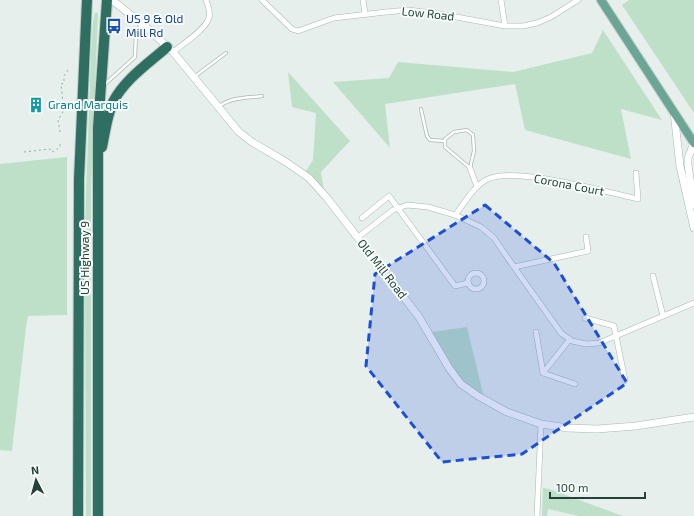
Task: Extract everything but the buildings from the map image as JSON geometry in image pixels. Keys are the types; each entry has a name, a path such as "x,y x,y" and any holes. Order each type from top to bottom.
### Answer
{"highway":[{"name":"US Highway 9","path":"78,516 79,179 87,0"},
{"name":"US Highway 9","path":"98,516 98,171 100,90 107,0"},
{"path":"98,171 107,120 113,103 121,90 133,77 170,50"}],"main road":[{"path":"601,0 694,143"}],"street":[{"name":"Old Mill Road","path":"112,0 142,24 170,50 239,132 308,178 327,198 419,317 449,368 461,384 478,396 507,412 541,424 568,428 597,429 636,426 694,417"},
{"path":"170,50 205,26 209,17 209,9 206,0"},
{"name":"Low Road","path":"262,0 292,29 298,31 334,18 408,10 440,14 505,26 523,26 537,24 551,18 578,0"},
{"path":"363,0 365,14"},
{"path":"501,0 505,26"},
{"path":"674,112 680,166 694,228"},
{"path":"694,143 688,158 688,165 694,205"},
{"path":"470,168 477,187"},
{"name":"Corona Court","path":"456,215 477,187 488,179 502,175 528,176 638,199 636,172"},
{"path":"362,218 390,196 455,286 468,283"},
{"path":"357,238 393,210 407,205 428,207 456,215 482,227 494,238 561,333 570,339 586,344 598,343 694,303"},
{"path":"514,267 588,250 586,237"},
{"path":"654,276 663,316"},
{"path":"585,318 614,326 625,380"},
{"path":"536,332 543,374"},
{"path":"543,374 570,339"},
{"path":"543,374 575,384"},
{"path":"537,516 541,424"}],"lane":[{"path":"100,90 135,57 136,33 142,24"},
{"path":"194,78 226,53"},
{"path":"218,107 228,100 262,96"},
{"path":"421,109 427,136 430,140 445,141"},
{"path":"467,130 473,135 474,151 470,168 445,147 445,141 445,139 454,132 467,130"}],"path":[{"path":"60,132 58,120 63,112 61,84 64,83 64,76 68,70"},
{"path":"24,152 50,149 52,152 60,147 60,144"}],"highlighted area":[{"path":"485,205 554,263 627,383 522,454 442,462 366,366 375,274"}],"green space":[{"path":"629,0 694,0 694,113 622,5"},
{"path":"95,12 98,13 91,189 91,516 86,516 85,225 91,51"},
{"path":"603,30 662,120 621,109 631,159 525,130 515,84 385,104 390,148 333,82 389,78 398,62 513,72 592,53"},
{"path":"288,72 350,141 321,172 324,191 306,171 313,160 316,113 292,107"},
{"path":"67,157 67,315 28,316 12,451 0,450 0,164"},
{"path":"467,327 484,398 466,384 452,367 432,332"},
{"path":"543,488 623,516 579,516 548,509 547,516 542,516"}],"place":[{"name":"US 9 & Old Mill Rd","path":"114,26"},
{"name":"Grand Marquis","path":"36,105"}]}
